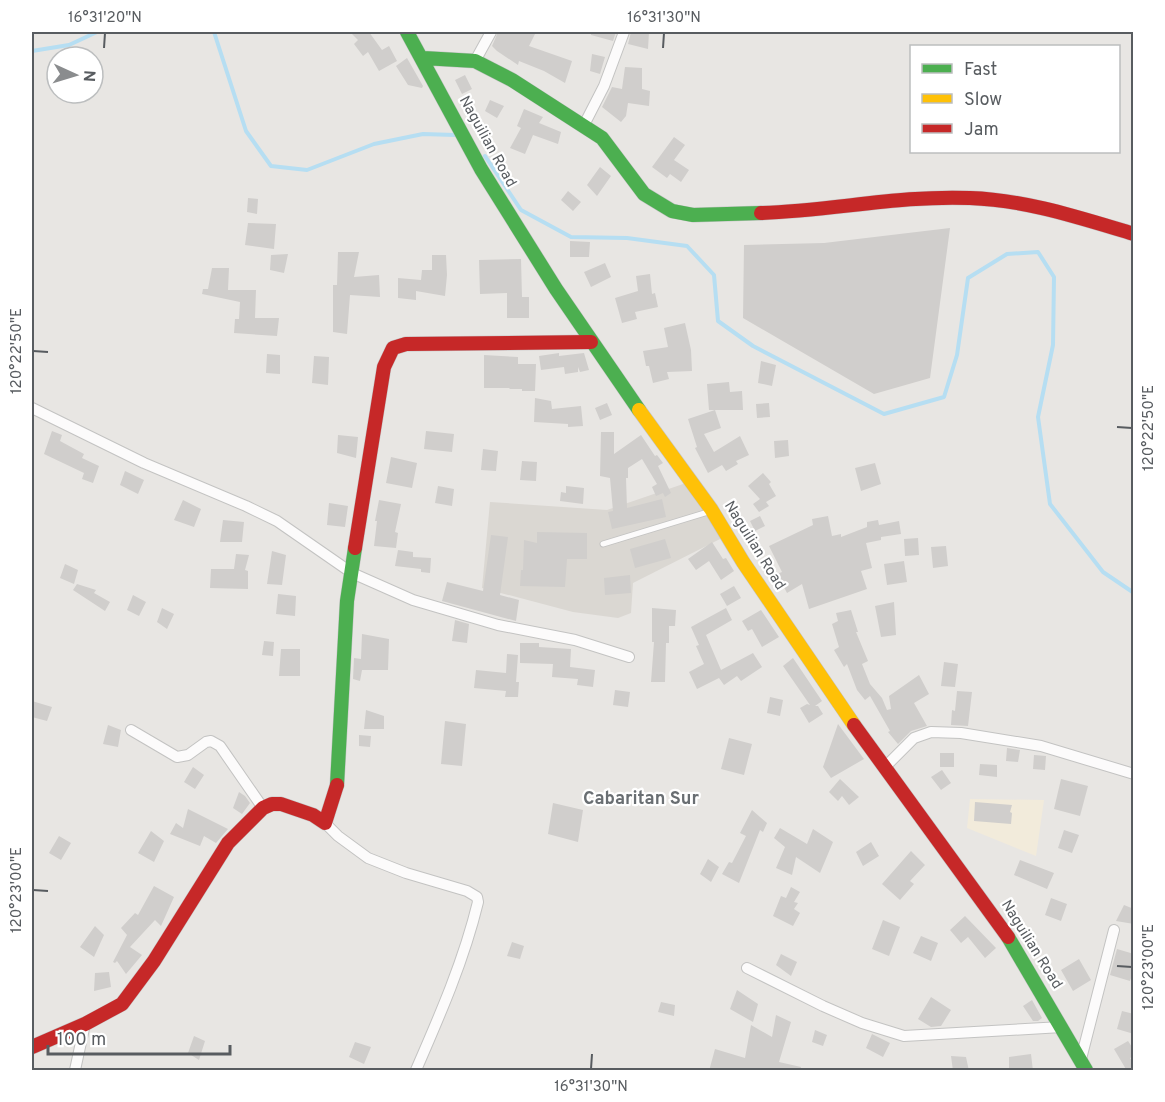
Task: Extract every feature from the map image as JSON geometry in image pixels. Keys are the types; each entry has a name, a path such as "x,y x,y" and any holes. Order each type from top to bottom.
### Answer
{"main road":[{"name":"Naguilian Road","path":"407,32 481,169 556,289 591,342 711,509 743,562 825,684 992,914 1062,1027 1083,1066"},
{"path":"423,58 475,61 512,80 602,138 644,194 672,211 693,215 765,213 886,201 970,198 1044,207 1134,234"},
{"path":"32,1047 122,1005 154,961 228,843 264,808 272,804 281,804 313,815 325,823 337,788 345,632 352,573 384,367 393,348 406,344 591,342"}],"street":[{"path":"475,61 491,32"},
{"path":"584,125 604,86 624,32"},
{"path":"32,408 144,464 246,506 276,521 352,573 413,600 498,625 575,640 629,657"},
{"path":"131,730 177,757 188,755 206,742 214,742 220,746 264,808"},
{"path":"885,767 914,738 931,732 961,733 1041,746 1134,774"},
{"path":"325,823 338,836 368,858 406,873 467,891 477,897 478,902 470,937 416,1071"},
{"path":"1083,1066 1114,930"},
{"path":"747,968 862,1023 904,1036 1062,1027"},
{"path":"75,1071 84,1024"}],"lane":[{"path":"603,544 705,514 711,509"}],"shaded area":[{"path":"689,482 724,537 633,583 631,613 618,618 573,612 482,588 490,502 607,510"},
{"path":"970,799 1044,800 1036,856 967,828"}],"building":[{"path":"350,32 369,32 382,50 389,46 397,61 379,71 368,52 363,56 354,44 358,40"},
{"path":"498,32 536,32 529,46 572,61 565,83 519,61 518,65 497,51 492,46"},
{"path":"591,32 616,32 613,41 591,35"},
{"path":"631,32 649,32 648,49 628,44"},
{"path":"592,54 605,57 600,74 590,71"},
{"path":"407,58 422,88 408,85 396,66"},
{"path":"625,67 642,68 642,89 650,91 649,106 628,103 626,116 621,122 602,107 612,87 622,89"},
{"path":"465,75 472,89 462,94 455,80"},
{"path":"490,100 504,106 497,118 485,111"},
{"path":"524,109 543,117 539,123 561,132 558,144 533,135 525,154 510,148 521,128 517,126"},
{"path":"674,137 685,145 674,160 689,170 681,182 670,174 667,178 652,167"},
{"path":"600,167 611,176 597,196 587,185"},
{"path":"568,191 581,202 573,211 561,200"},
{"path":"248,198 258,199 257,214 247,212"},
{"path":"248,223 276,224 274,249 245,245"},
{"path":"950,228 930,378 874,394 743,318 744,245 824,243"},
{"path":"570,241 590,242 589,257 570,257"},
{"path":"338,252 359,252 354,277 379,275 380,297 350,295 347,334 333,332 333,285 337,285"},
{"path":"288,254 284,273 270,270 271,255"},
{"path":"432,255 446,255 445,296 416,291 416,300 398,298 398,278 421,280 422,270 432,270"},
{"path":"521,259 522,297 529,297 529,318 507,318 507,293 480,294 479,260"},
{"path":"605,263 611,277 591,287 584,272"},
{"path":"212,268 229,268 228,290 256,290 255,318 279,318 277,336 234,333 235,319 239,319 240,302 202,294 203,289 208,289"},
{"path":"650,274 652,294 655,293 658,307 635,312 637,319 622,323 615,298 638,291 636,276"},
{"path":"685,323 691,350 692,371 667,372 669,379 653,383 643,351 668,347 664,328"},
{"path":"559,353 559,356 584,353 589,370 580,372 578,367 578,372 565,374 564,367 541,370 539,356"},
{"path":"267,354 280,355 280,374 266,373"},
{"path":"484,355 518,357 518,364 536,364 535,391 484,388"},
{"path":"314,356 329,357 328,385 312,383"},
{"path":"761,361 776,365 772,386 758,383"},
{"path":"729,382 730,392 742,391 743,410 709,410 707,384"},
{"path":"535,398 551,401 552,409 581,406 583,426 568,427 568,424 534,422"},
{"path":"607,403 612,415 600,420 595,408"},
{"path":"769,403 770,417 757,418 756,404"},
{"path":"715,410 721,428 704,434 714,452 740,436 749,455 736,461 738,464 726,471 722,465 708,473 695,448 697,447 688,419"},
{"path":"52,431 62,435 60,441 84,454 82,458 99,466 93,483 82,479 84,473 44,454"},
{"path":"426,431 454,434 452,452 424,449"},
{"path":"601,432 614,432 614,454 641,435 655,456 657,455 663,463 658,466 671,493 665,497 663,493 656,496 652,487 657,484 642,459 628,468 627,508 662,499 666,517 612,529 608,512 613,511 610,478 600,476"},
{"path":"338,435 358,437 356,458 337,453"},
{"path":"788,440 789,456 775,458 774,441"},
{"path":"483,449 498,451 496,471 481,470"},
{"path":"391,457 417,463 412,488 386,483"},
{"path":"522,461 537,462 536,481 520,480"},
{"path":"875,463 881,484 861,491 855,468"},
{"path":"125,471 144,480 138,494 120,485"},
{"path":"763,473 771,482 769,484 776,496 766,502 769,506 759,512 753,504 760,499 748,486"},
{"path":"438,486 454,489 452,506 435,503"},
{"path":"566,486 584,488 583,504 560,501 561,492 566,493"},
{"path":"183,500 201,509 194,527 174,520"},
{"path":"379,500 401,504 395,532 398,533 396,548 374,546"},
{"path":"329,503 348,506 345,527 327,525"},
{"path":"760,516 765,526 755,531 750,521"},
{"path":"828,516 832,536 841,534 841,537 867,527 867,522 878,520 879,525 899,521 901,534 881,537 881,540 866,543 872,568 861,571 867,589 809,609 802,584 787,593 777,574 782,572 769,546 813,525 812,519"},
{"path":"223,520 244,522 242,542 220,542"},
{"path":"537,532 587,533 587,559 567,559 565,587 520,586 524,540 537,543"},
{"path":"491,535 508,537 500,595 519,600 516,621 442,601 447,582 483,591"},
{"path":"918,538 919,555 905,556 904,539"},
{"path":"665,539 671,558 635,568 630,549"},
{"path":"712,542 734,571 721,580 709,561 696,570 688,559"},
{"path":"946,546 948,566 933,568 931,547"},
{"path":"398,550 413,552 413,557 431,558 430,573 421,572 421,569 395,566"},
{"path":"272,551 286,555 282,585 267,584"},
{"path":"236,554 249,555 245,570 248,571 248,589 210,588 211,569 234,569"},
{"path":"904,561 907,582 887,585 884,564"},
{"path":"65,564 78,570 74,584 60,578"},
{"path":"630,575 631,593 605,595 604,578"},
{"path":"77,584 96,590 94,593 110,602 105,611 73,590"},
{"path":"734,586 741,598 727,606 720,594"},
{"path":"278,594 296,596 295,616 276,614"},
{"path":"133,595 146,602 139,616 127,610"},
{"path":"894,602 896,635 881,637 875,606"},
{"path":"162,608 174,614 167,629 157,622"},
{"path":"652,608 676,610 675,626 669,626 669,643 666,643 665,682 651,682 654,642 652,642"},
{"path":"726,608 732,620 706,635 721,670 753,653 762,667 741,681 737,676 724,685 719,678 697,689 689,672 704,664 691,627"},
{"path":"761,610 779,637 762,647 752,629 748,631 742,621"},
{"path":"851,610 858,632 856,632 868,661 862,664 870,684 882,698 887,710 891,709 889,696 919,675 929,694 914,703 927,726 911,731 898,744 888,732 890,731 870,696 865,700 857,690 847,664 844,667 834,650 839,647 832,624 838,621 836,613"},
{"path":"455,620 469,624 467,643 452,641"},
{"path":"362,634 389,639 388,670 362,670 360,681 353,679 354,658 361,659"},
{"path":"264,641 274,642 273,656 262,655"},
{"path":"520,643 539,643 539,647 571,649 570,667 595,670 593,687 577,685 578,679 552,677 553,664 520,663"},
{"path":"281,649 300,649 300,676 279,676"},
{"path":"507,654 518,655 516,682 519,682 518,697 505,697 506,691 474,688 476,670 506,673"},
{"path":"793,658 822,701 815,706 818,706 823,714 809,723 800,708 807,704 810,705 783,666"},
{"path":"944,662 958,664 955,687 941,686"},
{"path":"615,690 630,692 628,707 613,705"},
{"path":"957,691 972,692 968,726 951,725"},
{"path":"770,697 783,700 780,716 767,713"},
{"path":"32,701 52,707 47,721 32,717"},
{"path":"366,710 384,716 384,729 364,729"},
{"path":"445,721 466,724 462,766 441,764"},
{"path":"838,724 864,759 831,778 823,767"},
{"path":"108,725 121,730 118,747 103,744"},
{"path":"359,735 371,736 370,747 359,746"},
{"path":"729,738 752,744 744,775 721,769"},
{"path":"1007,748 1020,750 1018,762 1006,761"},
{"path":"940,753 954,753 954,767 940,767"},
{"path":"1034,755 1046,756 1045,770 1033,769"},
{"path":"980,764 997,765 997,777 979,775"},
{"path":"193,767 204,775 195,789 184,782"},
{"path":"942,770 951,783 941,790 931,777"},
{"path":"840,779 859,797 849,805 842,796 838,801 829,792"},
{"path":"1061,779 1088,786 1080,816 1054,809"},
{"path":"239,792 250,803 242,814 233,808"},
{"path":"975,802 1012,805 1011,824 974,821"},
{"path":"553,803 583,810 578,842 548,834"},
{"path":"188,809 228,829 216,843 204,836 200,846 170,834 176,823 183,828"},
{"path":"752,810 767,823 763,832 760,830 739,883 722,874 729,862 732,863 746,836 740,833"},
{"path":"780,828 807,844 813,829 833,842 820,873 796,857 792,875 776,868 785,847 774,838"},
{"path":"1064,830 1079,835 1072,853 1058,848"},
{"path":"151,831 164,841 154,862 138,853"},
{"path":"59,836 71,843 61,860 49,853"},
{"path":"871,842 879,856 863,866 856,852"},
{"path":"911,851 925,865 910,881 914,884 900,900 882,884"},
{"path":"708,859 719,867 711,882 700,874"},
{"path":"1020,860 1054,873 1047,889 1014,875"},
{"path":"154,886 174,897 161,926 155,920 130,947 142,955 126,974 117,961 113,962 127,935 121,928 135,913 138,915"},
{"path":"791,887 800,892 794,902 798,903 794,909 800,913 793,926 773,916 781,896 786,898"},
{"path":"1051,898 1067,904 1061,921 1045,915"},
{"path":"1124,905 1134,909 1134,924 1116,921"},
{"path":"965,916 996,948 985,958 968,937 961,943 950,930"},
{"path":"883,920 900,927 889,956 872,949"},
{"path":"95,926 104,935 94,957 80,947"},
{"path":"921,936 938,943 931,961 913,953"},
{"path":"512,942 524,946 520,959 507,956"},
{"path":"1117,949 1134,954 1134,970 1130,981 1110,975"},
{"path":"781,954 797,962 791,976 776,965"},
{"path":"1079,959 1091,980 1073,991 1061,970"},
{"path":"109,972 111,987 94,991 95,973"},
{"path":"737,990 758,1004 753,1022 730,1009"},
{"path":"931,997 951,1010 941,1026 931,1027 918,1019"},
{"path":"1032,1000 1042,1018 1038,1021 1033,1021 1023,1006"},
{"path":"661,1002 675,1005 674,1016 658,1012"},
{"path":"1122,1011 1134,1014 1134,1034 1117,1029"},
{"path":"776,1015 791,1022 779,1062 801,1067 800,1071 770,1071 759,1068 759,1071 709,1071 715,1049 745,1058 751,1025 772,1037"},
{"path":"815,1030 827,1035 823,1046 812,1042"},
{"path":"872,1034 890,1043 883,1057 866,1048"},
{"path":"194,1036 205,1041 199,1060 188,1053"},
{"path":"1128,1041 1134,1050 1134,1056 1130,1058 1134,1071 1127,1071 1114,1049"},
{"path":"355,1042 371,1047 364,1064 349,1057"},
{"path":"1031,1054 1033,1071 1009,1071 1009,1057"},
{"path":"951,1056 966,1057 969,1071 953,1071"}],"waterway":[{"path":"32,51 69,45 97,32"},
{"path":"214,32 246,131 271,166 307,170 374,144 423,134 455,135"},
{"path":"485,156 521,210 571,237 627,238 687,246 714,275 718,321 753,346 884,414 944,397 957,355 968,278 1007,254 1038,252 1054,277 1053,345 1038,417 1050,504 1103,572 1134,593"}],"traffic: fast":[{"path":"407,32 481,169 556,289 639,410"},
{"path":"423,58 475,61 512,80 602,138 644,194 672,211 693,215 761,213"},
{"path":"337,785 347,601 355,548"},
{"path":"1008,937 1086,1070"}],"traffic: slow":[{"path":"639,410 711,509 743,562 854,725"}],"traffic: jam":[{"path":"761,213 918,199 991,199 1033,206 1134,234"},
{"path":"355,548 384,367 393,348 406,344 591,342"},
{"path":"854,725 1008,937"},
{"path":"32,1047 85,1024 122,1004 154,961 228,843 263,808 272,804 281,804 313,815 325,823 337,785"}],"district":[{"name":"Cabaritan Sur","path":"641,799"}]}
